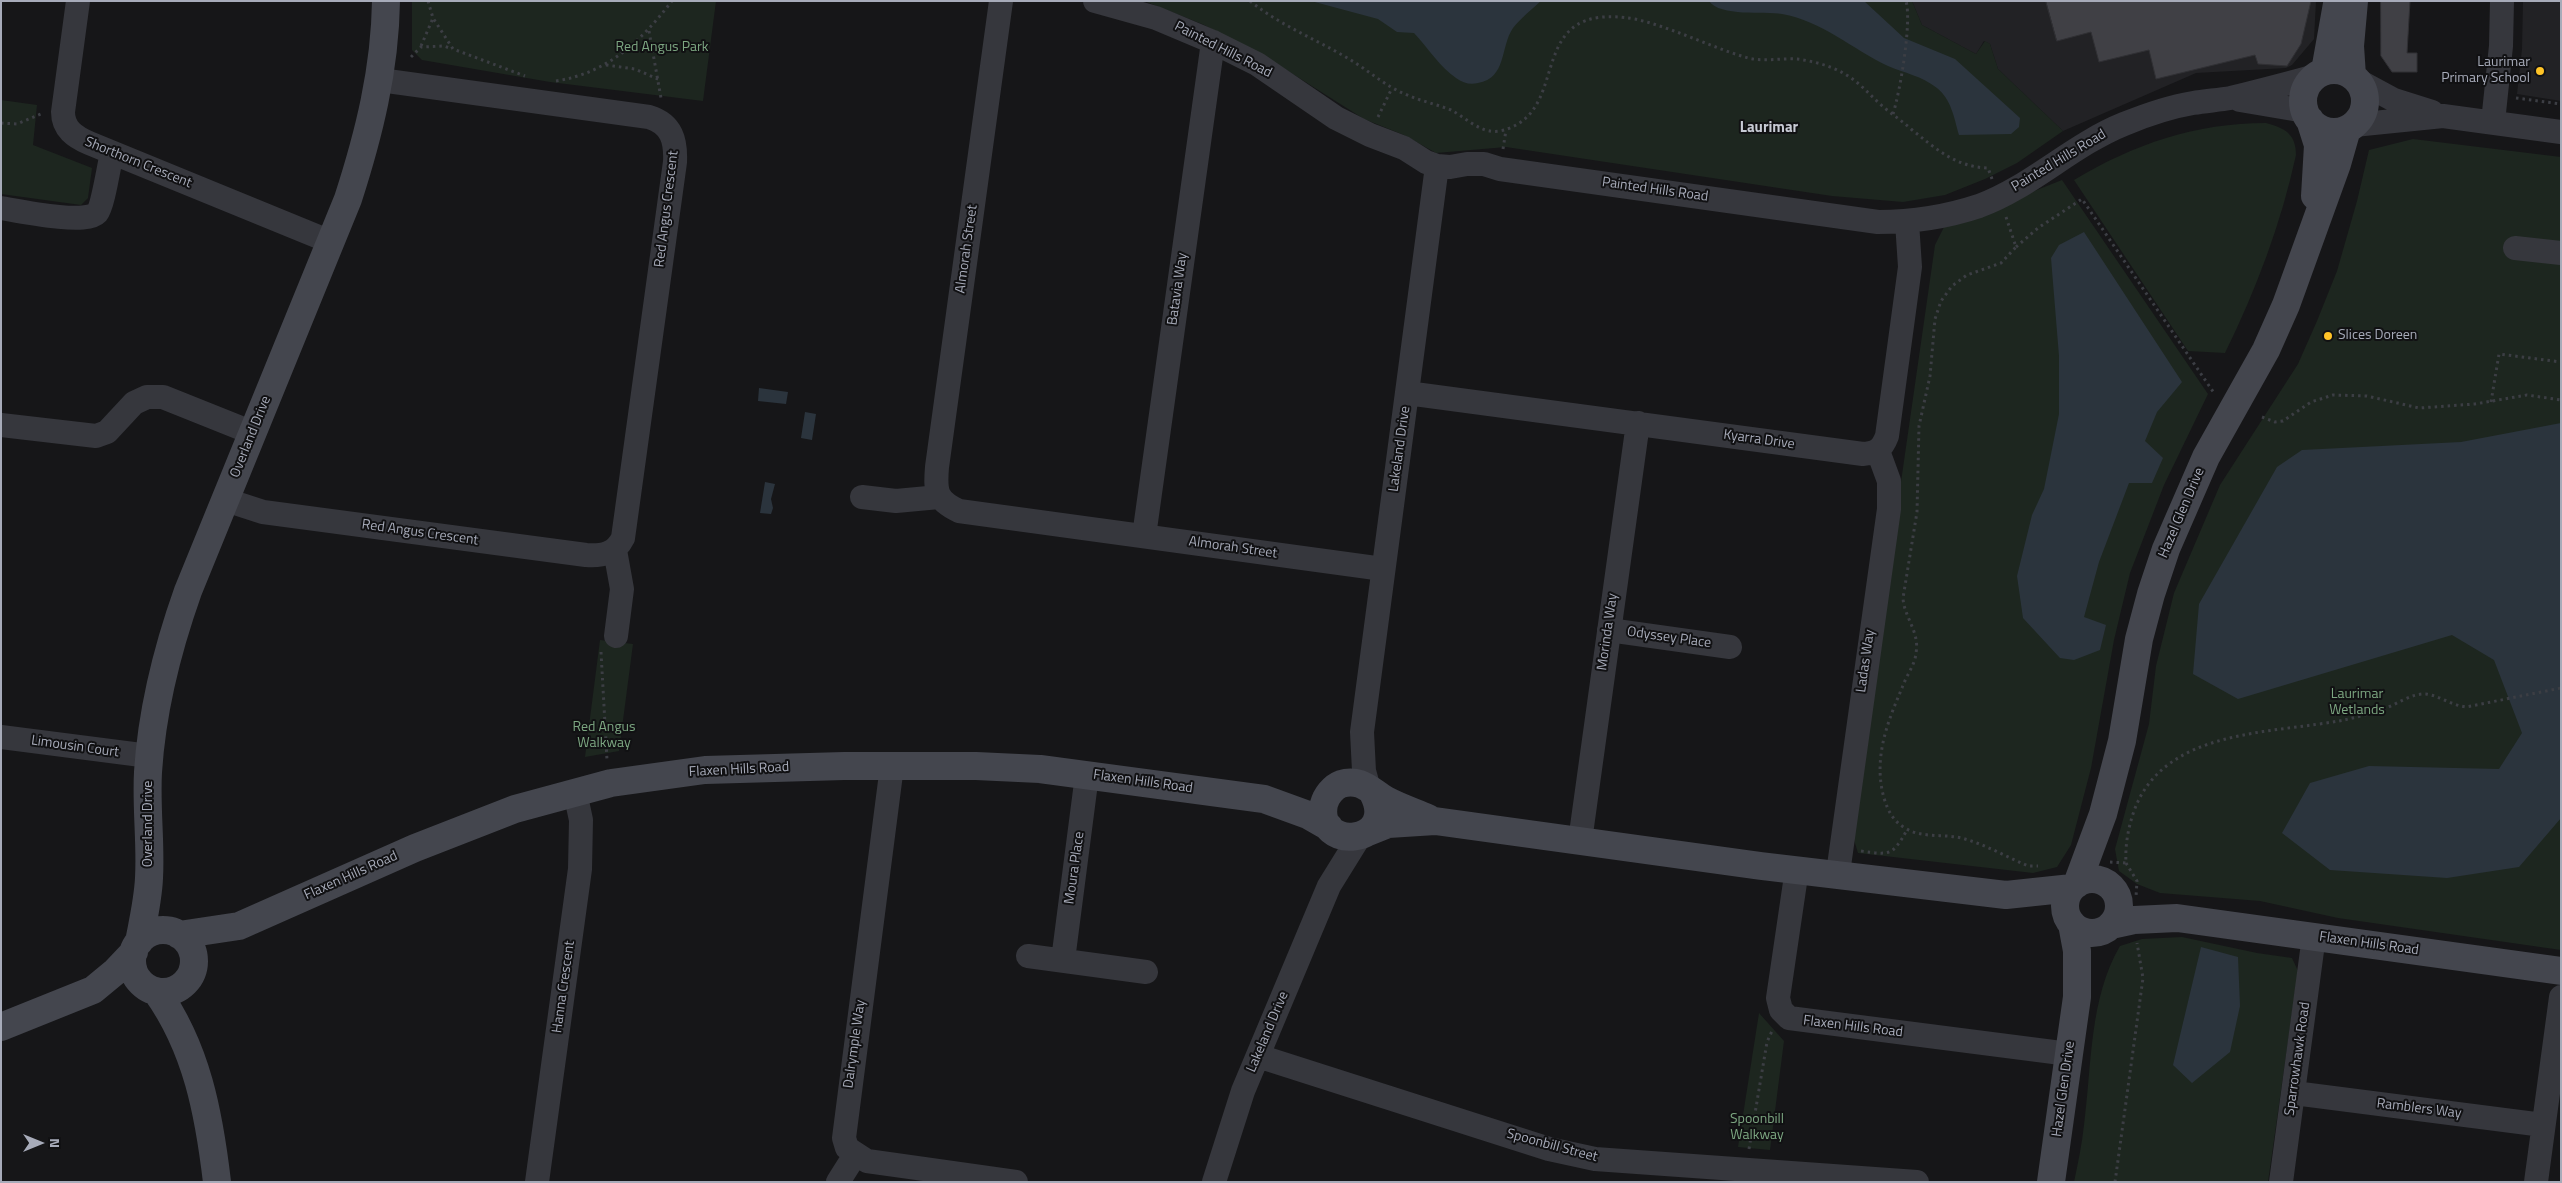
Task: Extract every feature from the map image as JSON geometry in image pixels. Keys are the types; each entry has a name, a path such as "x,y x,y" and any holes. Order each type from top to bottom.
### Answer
{"street":[{"name":"Shorthorn Crescent","path":"78,1 63,119 66,127 79,139 330,242"},
{"name":"Overland Drive","path":"136,947 149,878 147,827 150,756 155,709 172,637 188,591 330,242 361,160 380,80 386,1"},
{"name":"Almorah Street","path":"1001,1 936,468 935,485 939,497 948,506 960,511 1384,569"},
{"name":"Painted Hills Road","path":"1095,1 1156,18 1212,42 1257,64 1336,118 1370,135 1404,148 1438,166 1484,164 1500,169 1862,220 1907,222 1947,215 1980,205 2027,180 2100,135 2123,124 2173,108 2228,98 2320,74"},
{"path":"2337,1 2320,74 2304,92 2308,116 2327,131 2443,116"},
{"path":"2350,127 2364,108 2362,88 2355,78 2350,46 2354,1"},
{"path":"2493,122 2502,1"},
{"name":"Batavia Way","path":"1144,536 1212,42"},
{"path":"2320,74 2334,70 2355,78 2394,100 2443,116 2561,132"},
{"path":"380,80 659,120"},
{"name":"Painted Hills Road","path":"2228,98 2308,116"},
{"name":"Hazel Glen Drive","path":"2308,116 2318,145 2312,230"},
{"name":"Red Angus Crescent","path":"226,500 263,512 576,554 600,556 615,550 623,538 626,523 675,162 675,141 671,132 659,120"},
{"name":"Hazel Glen Drive","path":"2074,886 2103,814 2122,741 2140,639 2166,548 2206,457 2266,350 2286,305 2350,127"},
{"path":"1,208 79,219 92,216 100,207 112,153"},
{"name":"Lakeland Drive","path":"1371,791 1364,771 1362,732 1438,166"},
{"path":"1878,451 1884,445 1887,436 1910,267 1907,222"},
{"path":"2515,248 2561,254"},
{"name":"Kyarra Drive","path":"1407,393 1863,454 1878,451"},
{"path":"1,425 96,436 107,432 134,403 146,397 163,397 253,433"},
{"name":"Morinda Way","path":"1580,841 1638,423"},
{"name":"Ladas Way","path":"1839,861 1889,509 1889,481 1878,451"},
{"path":"862,497 896,501 939,497"},
{"path":"608,643 622,589 615,550"},
{"name":"Odyssey Place","path":"1609,630 1730,647"},
{"name":"Lakeland Drive","path":"1338,786 1362,732"},
{"name":"Limousin Court","path":"1,737 150,756"},
{"name":"Dalrymple Way","path":"855,1155 847,1148 844,1138 844,1120 892,766"},
{"name":"Flaxen Hills Road","path":"190,974 209,950 239,926 481,821 611,783 705,770 976,766 1088,775 1264,799 1308,814 1331,829"},
{"name":"Moura Place","path":"1063,960 1088,775"},
{"path":"1435,820 1371,791 1361,784 1338,786 1324,803 1324,811 1331,829 1351,838 1388,824 1435,820 1797,869 1839,861 2006,894 2046,912 2070,920"},
{"name":"Flaxen Hills Road","path":"1264,799 1311,796 1338,786"},
{"path":"1364,834 1378,818 1378,809 1371,791"},
{"name":"Hanna Crescent","path":"537,1182 580,860 581,820 575,792"},
{"name":"Hazel Glen Drive","path":"2077,997 2119,909 2103,862 2103,814"},
{"name":"Lakeland Drive","path":"1330,886 1331,829"},
{"name":"Lakeland Drive","path":"1214,1182 1224,1146 1258,1056 1330,886 1364,834"},
{"path":"1781,1010 1778,998 1797,869"},
{"name":"Overland Drive","path":"149,878 159,908 177,933"},
{"path":"2006,894 2074,886 2091,879 2099,880 2119,909 2093,933 2078,929 2070,920 2066,901 2074,886"},
{"name":"Flaxen Hills Road","path":"2119,909 2186,920 2561,971"},
{"name":"Hazel Glen Drive","path":"2051,1182 2077,997 2077,950 2070,920"},
{"name":"Flaxen Hills Road","path":"177,933 239,926"},
{"path":"1,1027 94,990 116,971 136,947 155,931 177,933 192,949 188,1045"},
{"name":"Sparrowhawk Road","path":"2281,1182 2314,936"},
{"path":"136,947 132,963 135,973 141,982 153,990 169,1009 188,1045 205,1104 217,1182"},
{"path":"1028,956 1146,972"},
{"path":"94,990 122,988 173,990 190,974"},
{"path":"2536,1182 2561,997"},
{"name":"Flaxen Hills Road","path":"1781,1010 1790,1018 1806,1022 2069,1054"},
{"name":"Spoonbill Street","path":"1258,1056 1568,1153 1595,1159 1748,1170 1773,1177 1917,1182"},
{"name":"Ramblers Way","path":"2294,1093 2544,1125"},
{"path":"838,1182 855,1155 867,1161 1016,1182"}],"path":[{"path":"428,1 433,18 453,49"},
{"path":"550,82 575,77 606,66 623,54 649,30 672,1"},
{"path":"1893,114 1898,98 1907,26 1906,1"},
{"path":"411,57 421,47 433,18"},
{"path":"649,30 662,91 659,120"},
{"path":"421,47 444,46 530,78"},
{"path":"606,66 629,68 660,80"},
{"path":"1370,135 1392,88"},
{"path":"2496,95 2561,104"},
{"path":"1,123 17,124 41,114 44,97 65,99"},
{"path":"2016,246 2038,228 2082,199 2214,393"},
{"path":"2491,402 2499,354 2561,362"},
{"path":"2262,417 2275,422 2283,421 2311,402 2333,394 2367,396 2419,408 2491,402 2528,395 2561,400"},
{"path":"608,643 604,723 611,783"},
{"path":"2478,705 2561,688"},
{"path":"1839,861 1886,855 1896,849 1907,830"},
{"path":"2115,1182 2143,978 2119,909 2137,881 2126,863"},
{"path":"1748,1170 1748,1152 1767,1042 1781,1010"}],"shaded area":[{"path":"1311,1 1541,1 1513,28 1494,75 1487,80 1472,84 1461,81 1450,74 1414,33 1397,32 1378,19"},
{"path":"1709,1 1864,1 1904,38 1955,59 2020,118 2019,127 2011,134 1959,135 1946,97 1925,80 1888,66 1824,29 1797,18 1774,13 1732,11 1715,6"},
{"path":"1912,1 2316,1 2314,39 2292,65 2286,68 2196,73 2063,131 1998,69 1990,44 1984,41 1976,54 1922,25"},
{"name":"Laurimar Primary School","path":"2523,1 2561,1 2561,101 2517,94 2522,49"},
{"path":"2084,232 2182,382 2157,412 2145,441 2163,458 2152,483 2129,483 2099,562 2084,617 2106,625 2100,650 2074,660 2060,658 2023,618 2017,576 2032,515 2044,489 2059,414 2059,356 2051,258 2059,245"},
{"path":"759,388 788,392 786,404 758,401"},
{"path":"805,412 816,414 812,440 801,438"},
{"path":"2561,423 2561,818 2519,867 2447,878 2330,870 2282,833 2310,783 2369,766 2499,769 2522,733 2494,660 2452,635 2238,699 2193,674 2199,604 2277,467 2302,450 2461,442"},
{"path":"765,482 775,484 771,499 773,508 771,514 760,513"},
{"path":"2201,947 2238,957 2240,1006 2230,1052 2192,1083 2173,1065"}],"green space":[{"name":"Red Angus Park","path":"412,1 716,1 703,101 550,82 422,60 412,50"},
{"path":"1144,1 1912,1 1922,25 1976,54 1985,41 1990,44 1998,69 2063,131 2017,163 1985,179 1945,195 1903,202 1832,196 1506,147 1436,153 1404,135 1364,119 1258,52 1202,24"},
{"path":"1,100 37,105 33,145 92,168 88,198 81,205 1,194"},
{"path":"2266,123 2279,127 2292,137 2296,155 2275,231 2257,281 2225,353 2188,351 2074,180 2119,156 2166,138 2215,127"},
{"name":"Laurimar Wetlands","path":"2413,139 2561,157 2561,950 2338,918 2260,901 2160,893 2137,884 2119,871 2115,849 2149,724 2156,666 2174,593 2220,485 2298,364 2317,321 2337,271 2369,150"},
{"path":"2062,180 2208,394 2164,485 2130,573 2114,640 2091,768 2071,845 2057,867 2033,873 1858,853 1851,830 1935,245 1944,227"},
{"name":"Red Angus Walkway","path":"600,640 633,644 619,751 585,757"},
{"path":"2182,937 2257,953 2292,958 2298,971 2268,1182 2074,1182 2087,1102 2093,1033 2102,988 2110,966 2120,946 2142,939"},
{"name":"Spoonbill Walkway","path":"1759,1013 1784,1041 1770,1150 1738,1147"}],"building":[{"path":"2046,1 2311,1 2301,44 2287,66 2258,64 2255,55 2156,79 2149,50 2099,62 2091,32 2057,41"},
{"path":"2381,1 2410,1 2407,53 2417,53 2417,72 2392,72 2381,56"}],"place":[{"name":"Laurimar Primary School","path":"2540,71"},
{"name":"Slices Doreen","path":"2328,336"}],"district":[{"name":"Laurimar","path":"1769,128"}]}
